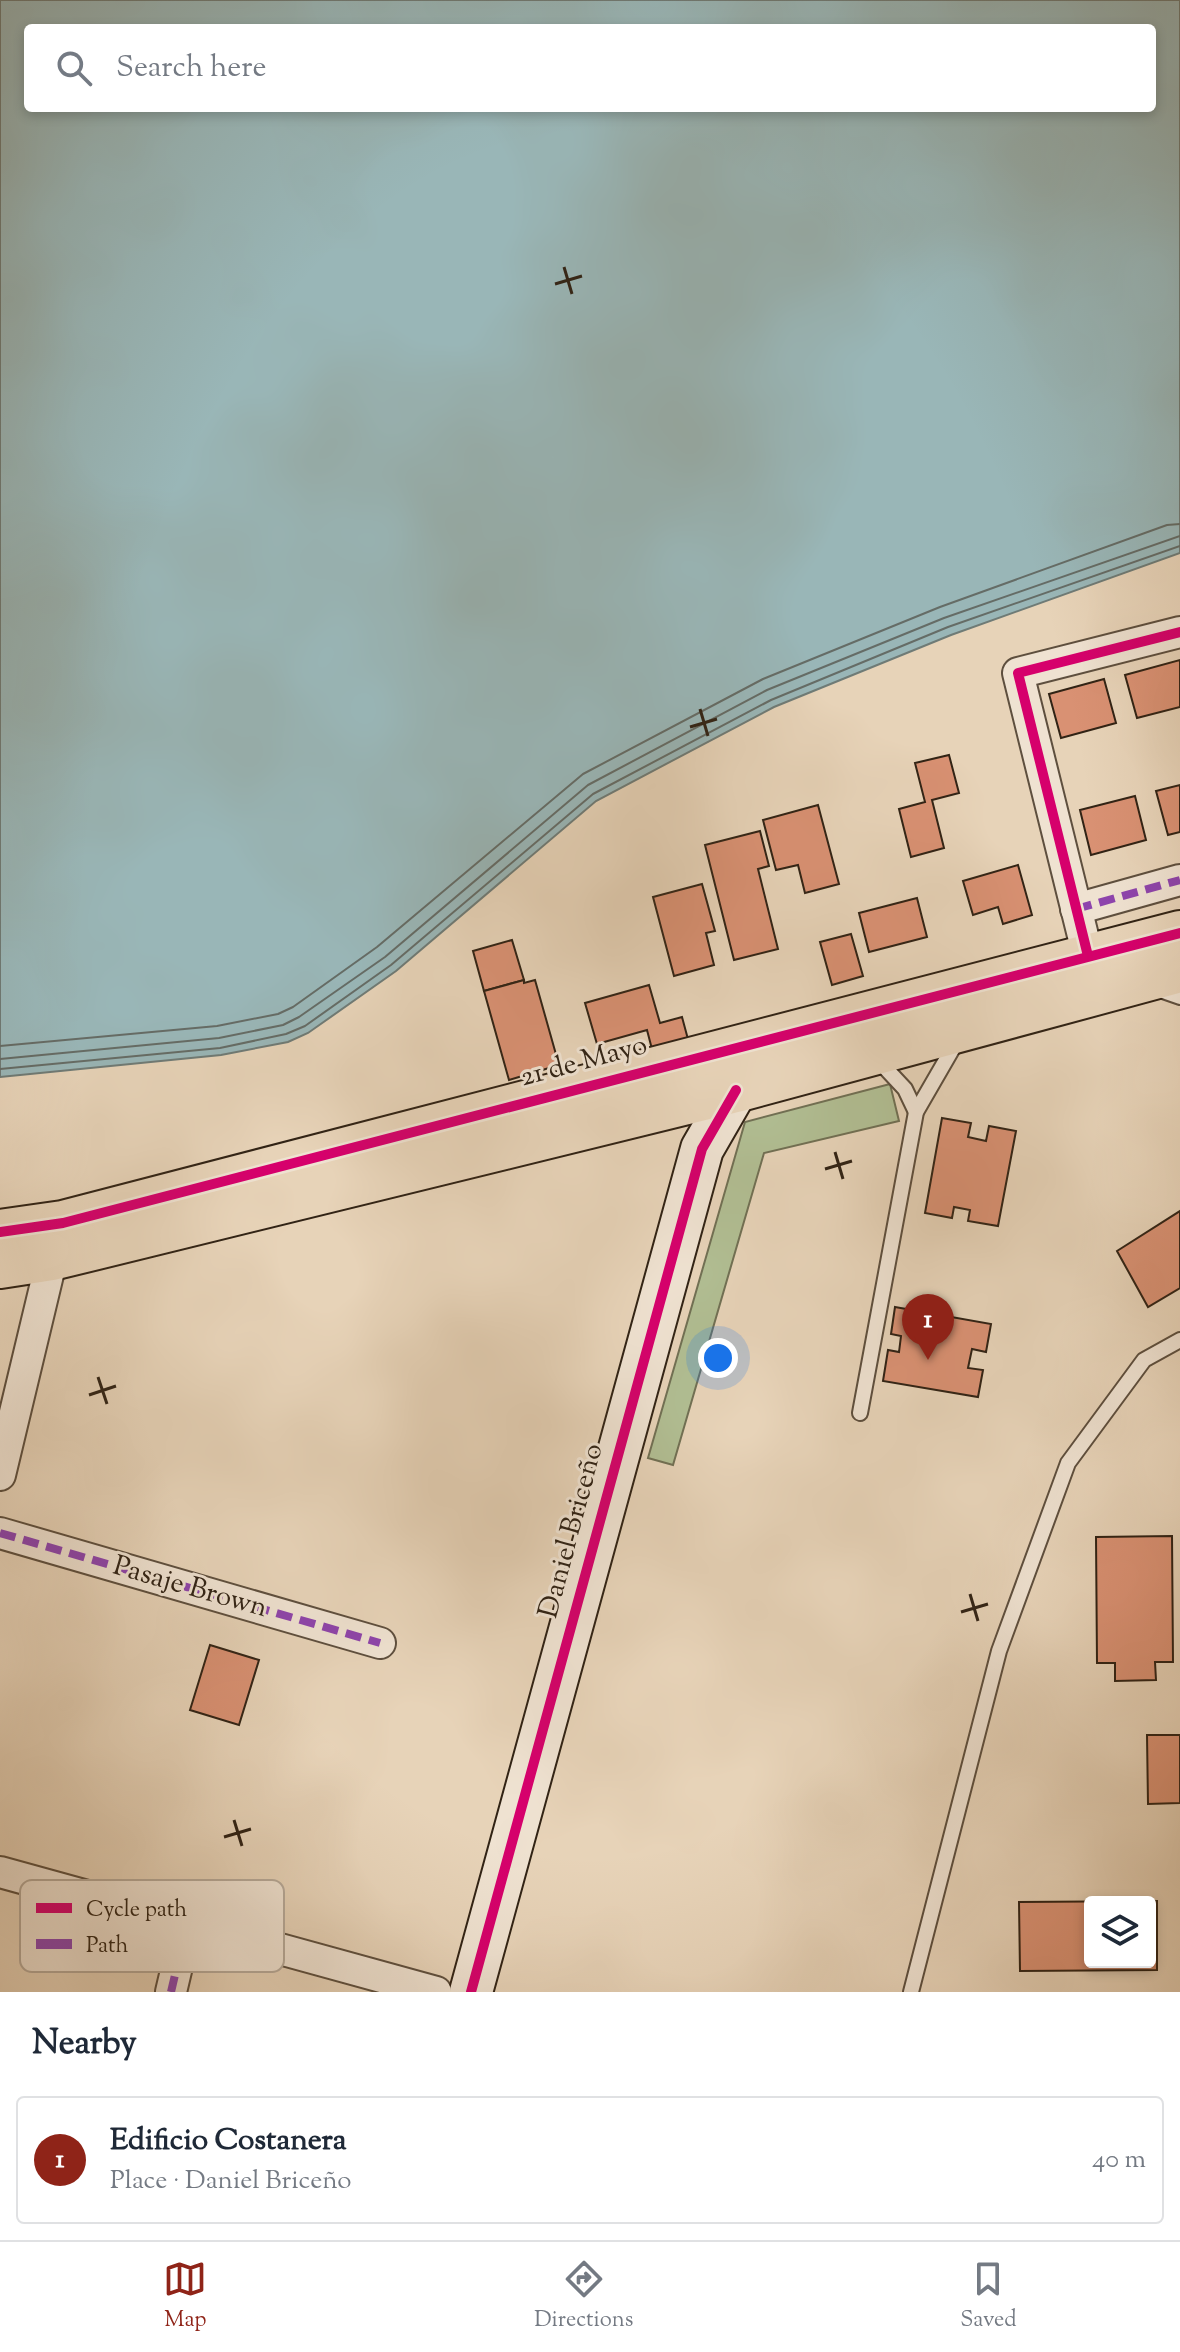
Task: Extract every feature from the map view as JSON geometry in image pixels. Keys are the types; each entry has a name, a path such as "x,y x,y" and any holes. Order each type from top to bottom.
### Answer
{"main road":[{"name":"21 de Mayo","path":"0,1232 63,1223 1180,933"},
{"path":"0,1266 52,1258 653,1111 1180,970"}],"street":[{"path":"1088,956 1018,673 1180,632"},
{"path":"1076,909 1180,880"},
{"name":"Daniel Briceño","path":"471,1992 702,1149 736,1090"},
{"path":"653,1111 702,1149"},
{"path":"0,1475 52,1258"},
{"name":"Pasaje Brown","path":"0,1533 380,1643"},
{"path":"0,1872 29,1880"},
{"path":"284,1950 436,1992"},
{"path":"171,1992 176,1972"}],"lane":[{"path":"1134,982 1180,997"},
{"path":"860,1413 916,1112 965,1027"},
{"path":"869,1053 895,1076 916,1112"},
{"path":"911,1992 999,1651 1068,1463 1144,1360 1180,1340"}],"green space":[{"path":"890,1084 899,1121 764,1153 673,1465 648,1458 745,1122"}],"water":[{"path":"0,0 1180,0 1180,553 951,635 774,707 596,801 396,971 308,1033 288,1042 221,1055 0,1077"}],"building":[{"path":"1180,660 1180,707 1137,718 1125,675"},
{"path":"1104,679 1116,723 1061,738 1049,694"},
{"path":"949,755 959,793 932,800 944,848 911,857 899,809 925,802 915,763"},
{"path":"1180,785 1180,832 1168,835 1156,791"},
{"path":"1135,796 1146,840 1091,855 1080,810"},
{"path":"818,805 839,884 805,893 798,865 776,870 763,820"},
{"path":"760,831 769,866 758,869 778,949 734,960 705,845"},
{"path":"1018,865 1032,915 1003,924 998,907 973,915 963,881"},
{"path":"702,884 715,931 706,933 714,965 674,976 653,897"},
{"path":"917,898 927,937 869,952 859,913"},
{"path":"851,934 863,976 832,985 820,942"},
{"path":"512,940 524,980 484,991 473,951"},
{"path":"524,980 524,983 535,980 559,1065 509,1080 484,991"},
{"path":"649,985 660,1023 682,1017 689,1043 653,1053 647,1030 597,1044 585,1003"},
{"path":"942,1118 971,1123 968,1137 986,1141 989,1126 1016,1131 998,1226 968,1221 970,1210 954,1207 952,1218 925,1213"},
{"path":"1180,1211 1180,1288 1148,1307 1117,1251"},
{"path":"895,1307 991,1324 986,1352 972,1349 968,1368 983,1370 978,1397 883,1381 888,1350 899,1352 901,1336 891,1334"},
{"path":"1172,1536 1173,1662 1155,1662 1156,1680 1115,1681 1115,1663 1097,1663 1096,1537"},
{"path":"210,1645 259,1660 239,1725 190,1710"},
{"path":"1147,1735 1180,1735 1180,1803 1148,1804"},
{"path":"1157,1901 1157,1970 1020,1971 1019,1902 1084,1902 1084,1968 1156,1968"}],"marked path":[{"path":"1076,909 1180,880"},
{"path":"0,1533 380,1643"},
{"path":"171,1992 176,1972"}],"cycle path":[{"path":"1088,956 1018,673 1180,632"},
{"path":"0,1232 63,1223 1180,933"},
{"path":"471,1992 702,1149 736,1090"}],"place":[{"name":"Edificio Costanera","path":"928,1360"}]}
